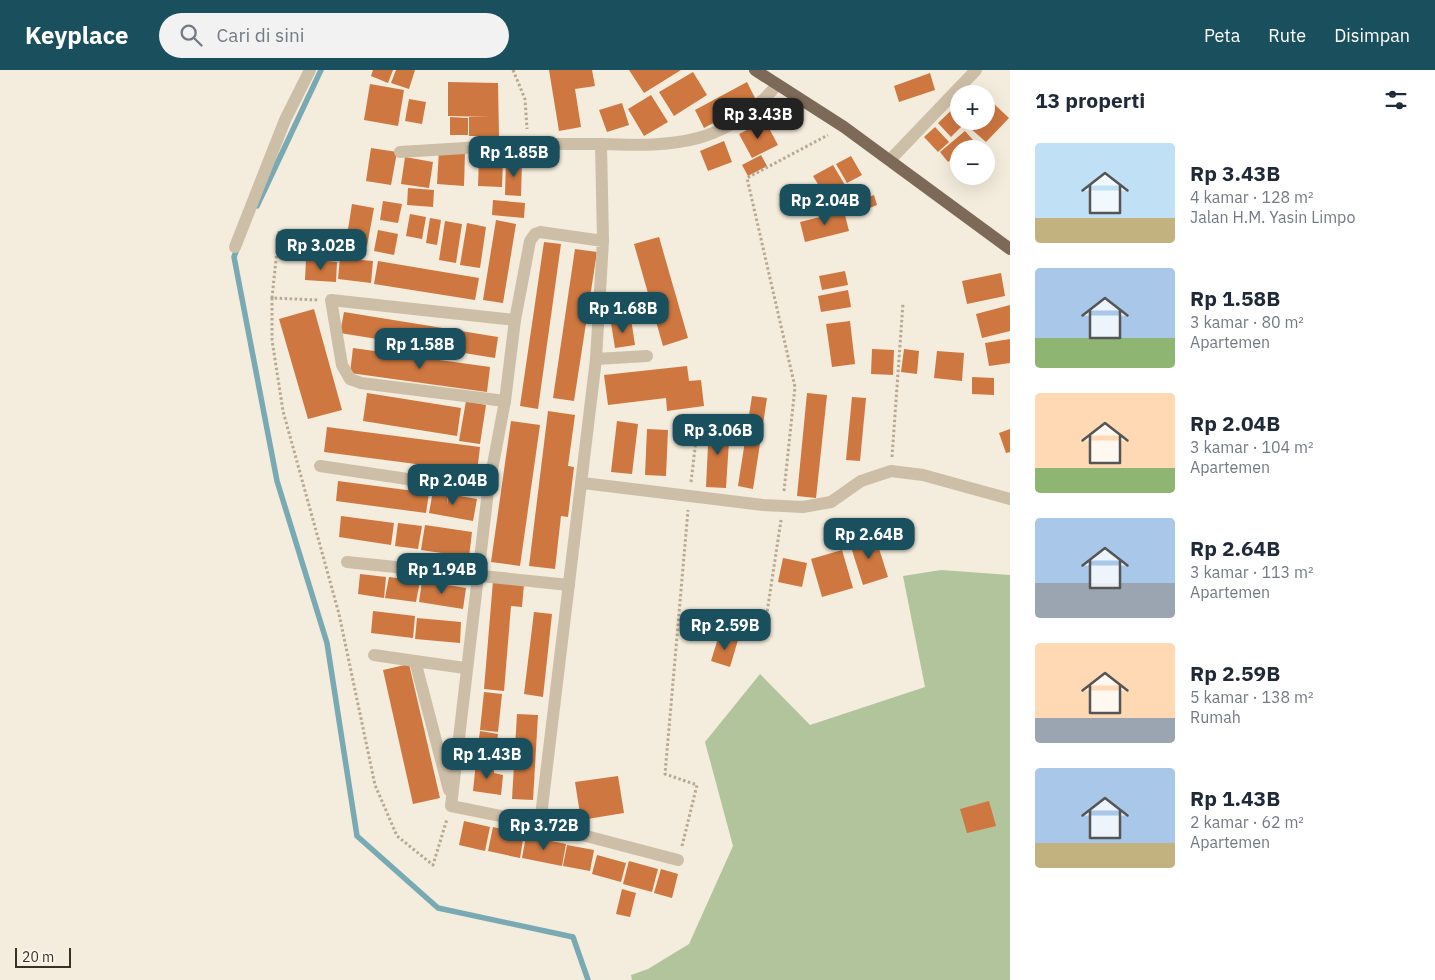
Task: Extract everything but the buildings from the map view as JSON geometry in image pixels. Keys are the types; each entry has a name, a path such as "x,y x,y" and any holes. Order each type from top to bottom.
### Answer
{"main road":[{"path":"755,70 844,127 1010,249"}],"street":[{"path":"235,247 285,120 310,70"},
{"path":"890,160 976,70"},
{"path":"400,152 528,144 639,146 700,139 734,123 754,109 777,85"},
{"path":"540,824 583,482 596,360 603,241 601,144"},
{"path":"451,803 465,668 488,491 505,401 515,320 530,241 535,234 540,232 603,241"},
{"path":"505,401 361,383 350,379 342,365 331,300 515,320"},
{"path":"596,360 647,356"},
{"path":"320,466 488,491"},
{"path":"583,482 690,497 803,507 832,502 861,481 891,471 923,476 1010,499"},
{"path":"347,562 569,585"},
{"path":"374,655 465,668"},
{"path":"415,660 451,803"},
{"path":"451,803 678,860"}],"path":[{"path":"513,70 525,100 528,144"},
{"path":"765,626 783,506 795,387 747,178 844,127"},
{"path":"278,232 272,298 272,340 283,411 339,614 375,785 397,836 433,865 451,803"},
{"path":"272,298 331,300"},
{"path":"891,471 903,303"},
{"path":"678,860 696,785 665,774 699,415"}],"green space":[{"path":"941,570 1010,575 1010,980 632,980 631,975 648,969 689,944 733,846 705,742 760,674 810,725 925,687 903,576"}],"waterway":[{"path":"257,206 321,70"},
{"path":"238,246 234,257 277,481 327,643 357,836 438,908 573,937 588,980"}]}
